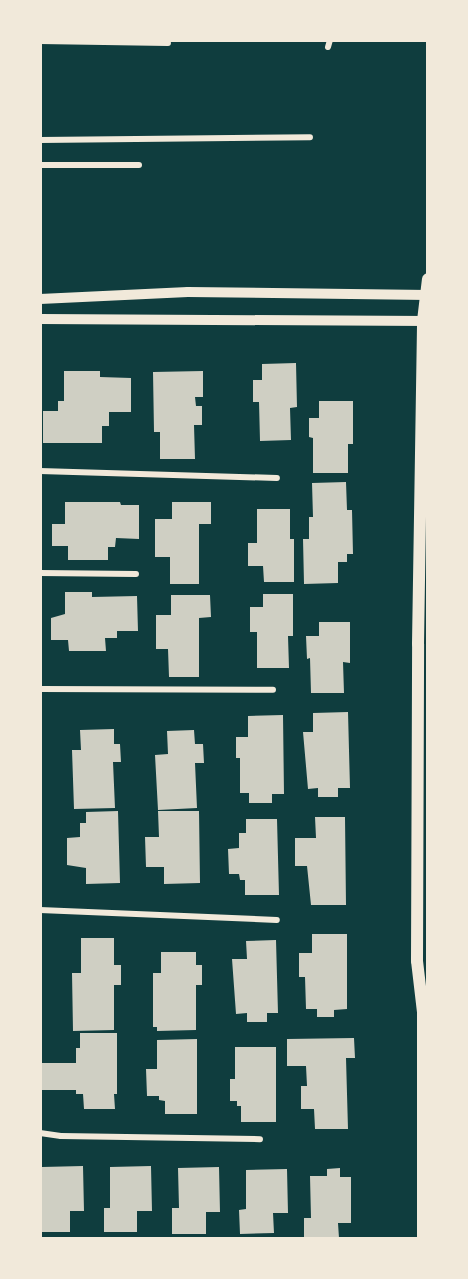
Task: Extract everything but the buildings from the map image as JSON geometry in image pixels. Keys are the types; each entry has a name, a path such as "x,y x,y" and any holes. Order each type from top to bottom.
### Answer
{"main road":[{"path":"423,1239 423,1012 417,961 417,792 425,321 428,279"},
{"path":"423,1012 428,985"}],"street":[{"path":"40,41 168,43"},
{"path":"40,140 310,137"},
{"path":"40,165 140,165"},
{"path":"40,299 188,292 426,295"},
{"path":"40,319 425,321"},
{"path":"40,471 277,478"},
{"path":"40,573 136,574"},
{"path":"40,689 273,690"},
{"path":"40,910 276,920"},
{"path":"40,1133 61,1136 260,1139"}]}
